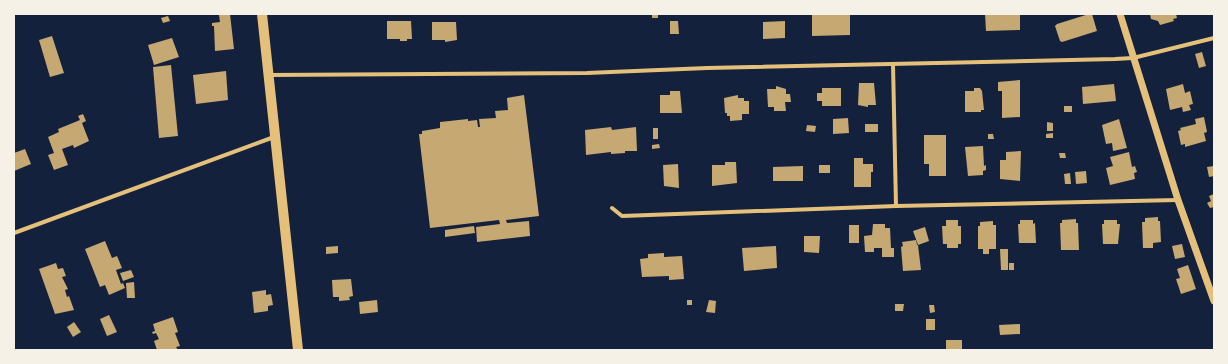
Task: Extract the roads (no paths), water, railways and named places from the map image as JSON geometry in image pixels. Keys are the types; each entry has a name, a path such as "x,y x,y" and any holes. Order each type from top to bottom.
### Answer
{"main road":[{"path":"262,14 298,350"}],"street":[{"path":"1120,14 1178,200 1214,301"},
{"path":"268,75 588,73 1133,58 1214,38"},
{"path":"893,64 896,206"},
{"path":"14,233 275,137"},
{"path":"612,208 622,216 896,206 1178,200"}]}
